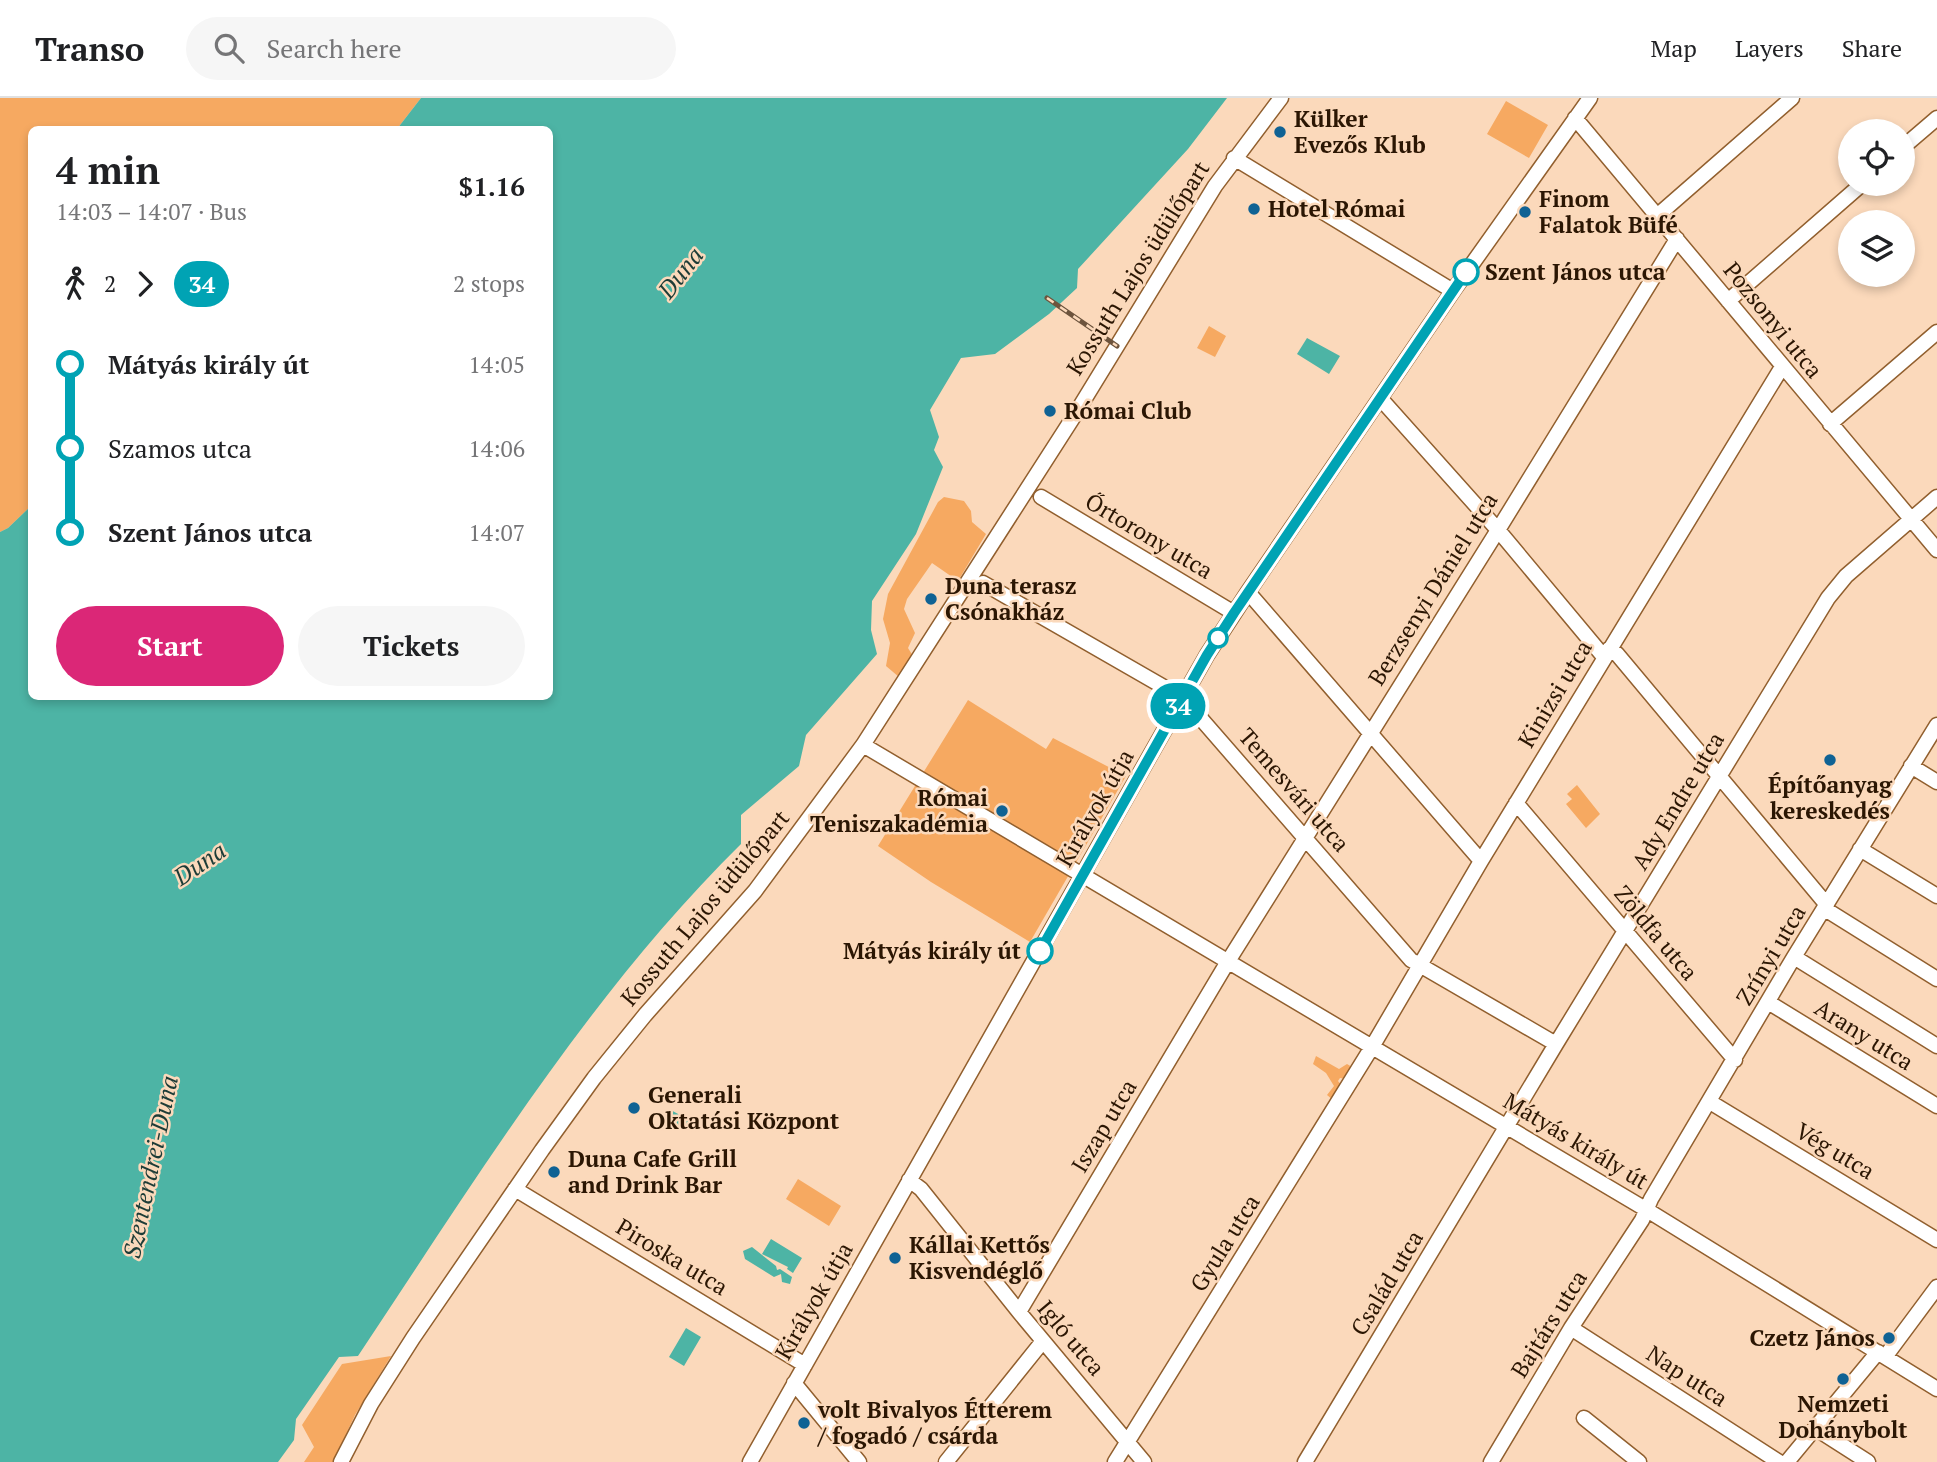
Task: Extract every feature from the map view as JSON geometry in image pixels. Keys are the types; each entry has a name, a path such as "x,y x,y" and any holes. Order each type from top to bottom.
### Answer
{"street":[{"name":"Kossuth Lajos üdülőpart","path":"341,1462 372,1404 400,1360 515,1189 594,1078 755,891 863,746 1083,402 1234,158 1281,98"},
{"name":"Királyok útja","path":"750,1462 1183,698 1234,613 1453,291 1590,98"},
{"path":"1657,216 1792,98"},
{"name":"Pozsonyi utca","path":"1575,118 1937,550"},
{"path":"1915,137 1937,118"},
{"path":"1234,158 1453,291"},
{"path":"1728,301 1848,196"},
{"name":"Berzsenyi Dániel utca","path":"1227,963 1677,239"},
{"path":"1830,424 1937,332"},
{"name":"Kinizsi utca","path":"1372,1047 1606,653 1782,367"},
{"path":"1380,398 1606,653 1617,654 1826,907 1937,979"},
{"name":"Őrtorony utca","path":"1041,497 1234,613"},
{"name":"Ady Endre utca","path":"1507,1127 1838,584 1937,497"},
{"name":"Temesvári utca","path":"983,583 1183,698 1411,960 1556,1044"},
{"path":"1248,592 1481,861"},
{"name":"Zrínyi utca","path":"1647,1210 1794,957 1937,725"},
{"name":"Mátyás király út","path":"863,746 1647,1210 1937,1389"},
{"path":"1911,766 1937,782"},
{"name":"Zöldfa utca","path":"1516,803 1735,1060"},
{"path":"1860,849 1937,896"},
{"path":"1794,957 1937,1046"},
{"name":"Iszap utca","path":"1019,1312 1227,963"},
{"name":"Arany utca","path":"1768,1002 1937,1106"},
{"name":"Gyula utca","path":"1115,1462 1372,1047"},
{"name":"Vég utca","path":"1710,1102 1937,1240"},
{"name":"Család utca","path":"1306,1462 1507,1127"},
{"name":"Igló utca","path":"909,1180 921,1189 1144,1462"},
{"name":"Piroska utca","path":"515,1189 805,1365"},
{"name":"Bajtárs utca","path":"1491,1462 1571,1328 1647,1210"},
{"path":"1787,1462 1937,1287"},
{"name":"Nap utca","path":"1571,1328 1779,1462"},
{"path":"946,1462 1043,1341"},
{"path":"794,1382 859,1462"},
{"path":"1584,1418 1639,1462"},
{"path":"1815,1428 1868,1462"}],"shaded area":[{"path":"0,98 421,98 399,126 28,126 28,509 0,532"},
{"path":"1506,101 1548,125 1529,158 1487,134"},
{"path":"1209,326 1226,336 1215,357 1197,348"},
{"path":"944,497 964,501 971,511 972,522 986,534 958,581 932,563 907,599 904,609 915,633 908,648 913,656 899,677 886,666 890,643 883,619 888,594 938,502"},
{"name":"Római Teniszakadémia","path":"968,700 1046,749 1053,738 1126,776 1030,942 931,882 878,846"},
{"path":"1577,785 1600,814 1586,828 1566,804 1572,799 1567,794"},
{"path":"1316,1056 1339,1069 1347,1064 1352,1067 1346,1079 1340,1078 1338,1081 1342,1086 1333,1100 1327,1095 1334,1086 1326,1073 1313,1064"},
{"path":"798,1179 841,1206 829,1226 786,1199"},
{"path":"391,1356 355,1415 333,1462 304,1462 314,1447 302,1425 342,1364"}],"water":[{"path":"421,98 1227,98 1188,149 1078,269 1077,288 1049,314 995,354 961,358 930,410 939,437 934,450 943,467 916,534 872,601 871,630 877,654 806,735 799,766 741,815 741,844 686,902 584,1025 491,1156 358,1356 339,1357 296,1419 294,1440 278,1462 0,1462 0,532 28,509 28,700 553,700 553,126 399,126"},
{"path":"1307,338 1340,356 1329,374 1297,354"},
{"path":"669,1109 689,1120 683,1130 664,1119"},
{"path":"771,1239 802,1258 793,1273 788,1267 762,1254"},
{"path":"752,1247 776,1266 777,1270 780,1269 792,1277 790,1284 782,1282 781,1274 774,1277 745,1259 743,1251"},
{"path":"686,1328 701,1337 684,1366 669,1357"}],"railway":[{"path":"1047,298 1117,346"}],"bus line":[{"name":"34","path":"1040,951 1207,655 1466,272"}],"place":[{"name":"Külker Evezős Klub","path":"1280,132"},
{"name":"Hotel Római","path":"1254,209"},
{"name":"Finom Falatok Büfé","path":"1525,212"},
{"name":"Szent János utca","path":"1466,272"},
{"name":"Római Club","path":"1050,411"},
{"name":"Duna terasz Csónakház","path":"931,599"},
{"name":"Építőanyag kereskedés","path":"1830,760"},
{"name":"Római Teniszakadémia","path":"1002,811"},
{"name":"Mátyás király út","path":"1040,951"},
{"name":"Generali Oktatási Központ","path":"634,1108"},
{"name":"Duna Cafe Grill and Drink Bar","path":"554,1172"},
{"name":"Kállai Kettős Kisvendéglő","path":"895,1258"},
{"name":"Czetz János","path":"1889,1338"},
{"name":"Nemzeti Dohánybolt","path":"1843,1379"},
{"name":"volt Bivalyos Étterem / fogadó / csárda","path":"804,1423"}],"water label":[{"name":"Duna","path":"681,273"},
{"name":"Duna","path":"200,864"},
{"name":"Szentendrei-Duna","path":"151,1167"}]}
